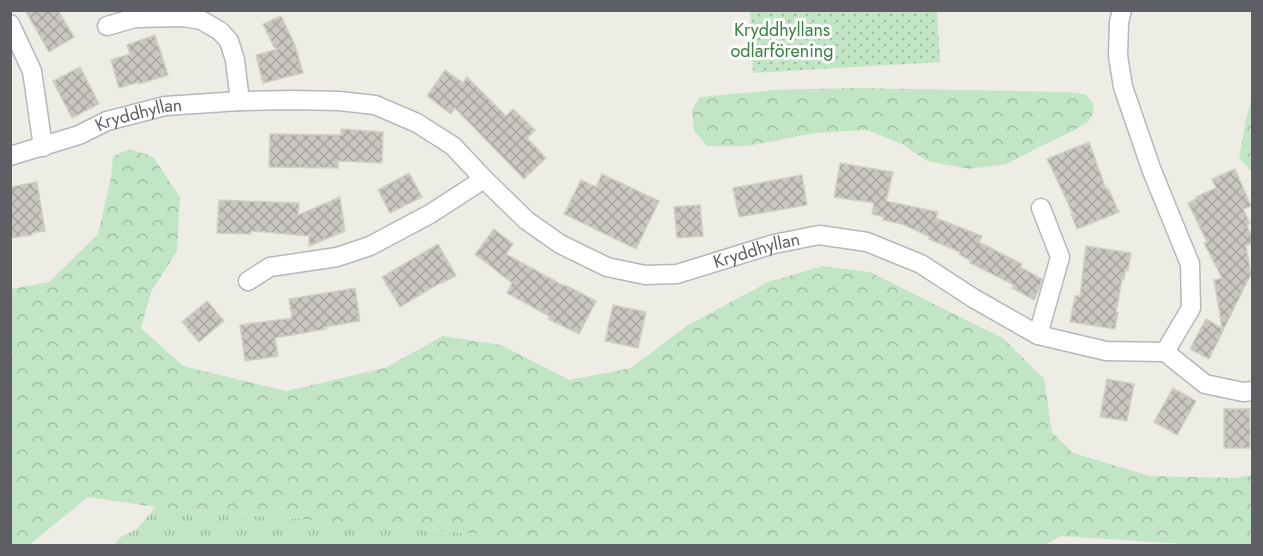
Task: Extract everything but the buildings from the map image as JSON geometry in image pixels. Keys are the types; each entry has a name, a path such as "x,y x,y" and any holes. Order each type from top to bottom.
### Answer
{"street":[{"path":"1122,10 1119,22 1118,56 1123,87 1152,171 1190,264 1191,308 1165,352 1205,384 1243,392 1252,391"},
{"path":"107,26 135,18 183,17 201,20 220,31 229,41 240,101"},
{"path":"10,24 32,71 43,147"},
{"name":"Kryddhyllan","path":"10,156 80,135 107,121 165,106 240,101 339,101 375,105 417,123 453,146 526,219 560,244 607,267 645,275 677,274 774,244 819,235 867,242 921,264 973,298 1038,335 1106,351 1165,352"},
{"path":"248,281 270,267 338,257 370,246 430,214 484,179"},
{"path":"1038,335 1059,257 1041,208"}],"green space":[{"name":"Kryddhyllans odlarförening","path":"750,11 937,11 940,62 753,73"},
{"path":"853,88 1066,92 1085,94 1093,103 1094,112 1088,122 1073,131 1007,164 969,169 927,161 904,145 867,130 815,133 747,146 707,146 694,131 692,110 700,97 774,90"},
{"path":"1252,98 1252,172 1239,158"},
{"path":"130,149 153,157 180,197 177,251 151,292 141,328 183,366 286,391 385,368 443,336 501,345 569,380 631,368 688,325 768,282 823,266 870,272 1003,338 1044,379 1052,432 1073,453 1150,476 1235,478 1252,475 1252,545 1199,545 1061,536 1042,546 565,546 501,536 156,507 88,497 29,545 11,545 11,289 49,282 98,234 111,178 113,156"},
{"path":"156,507 501,536 565,545 114,546 119,538 137,529"}]}
